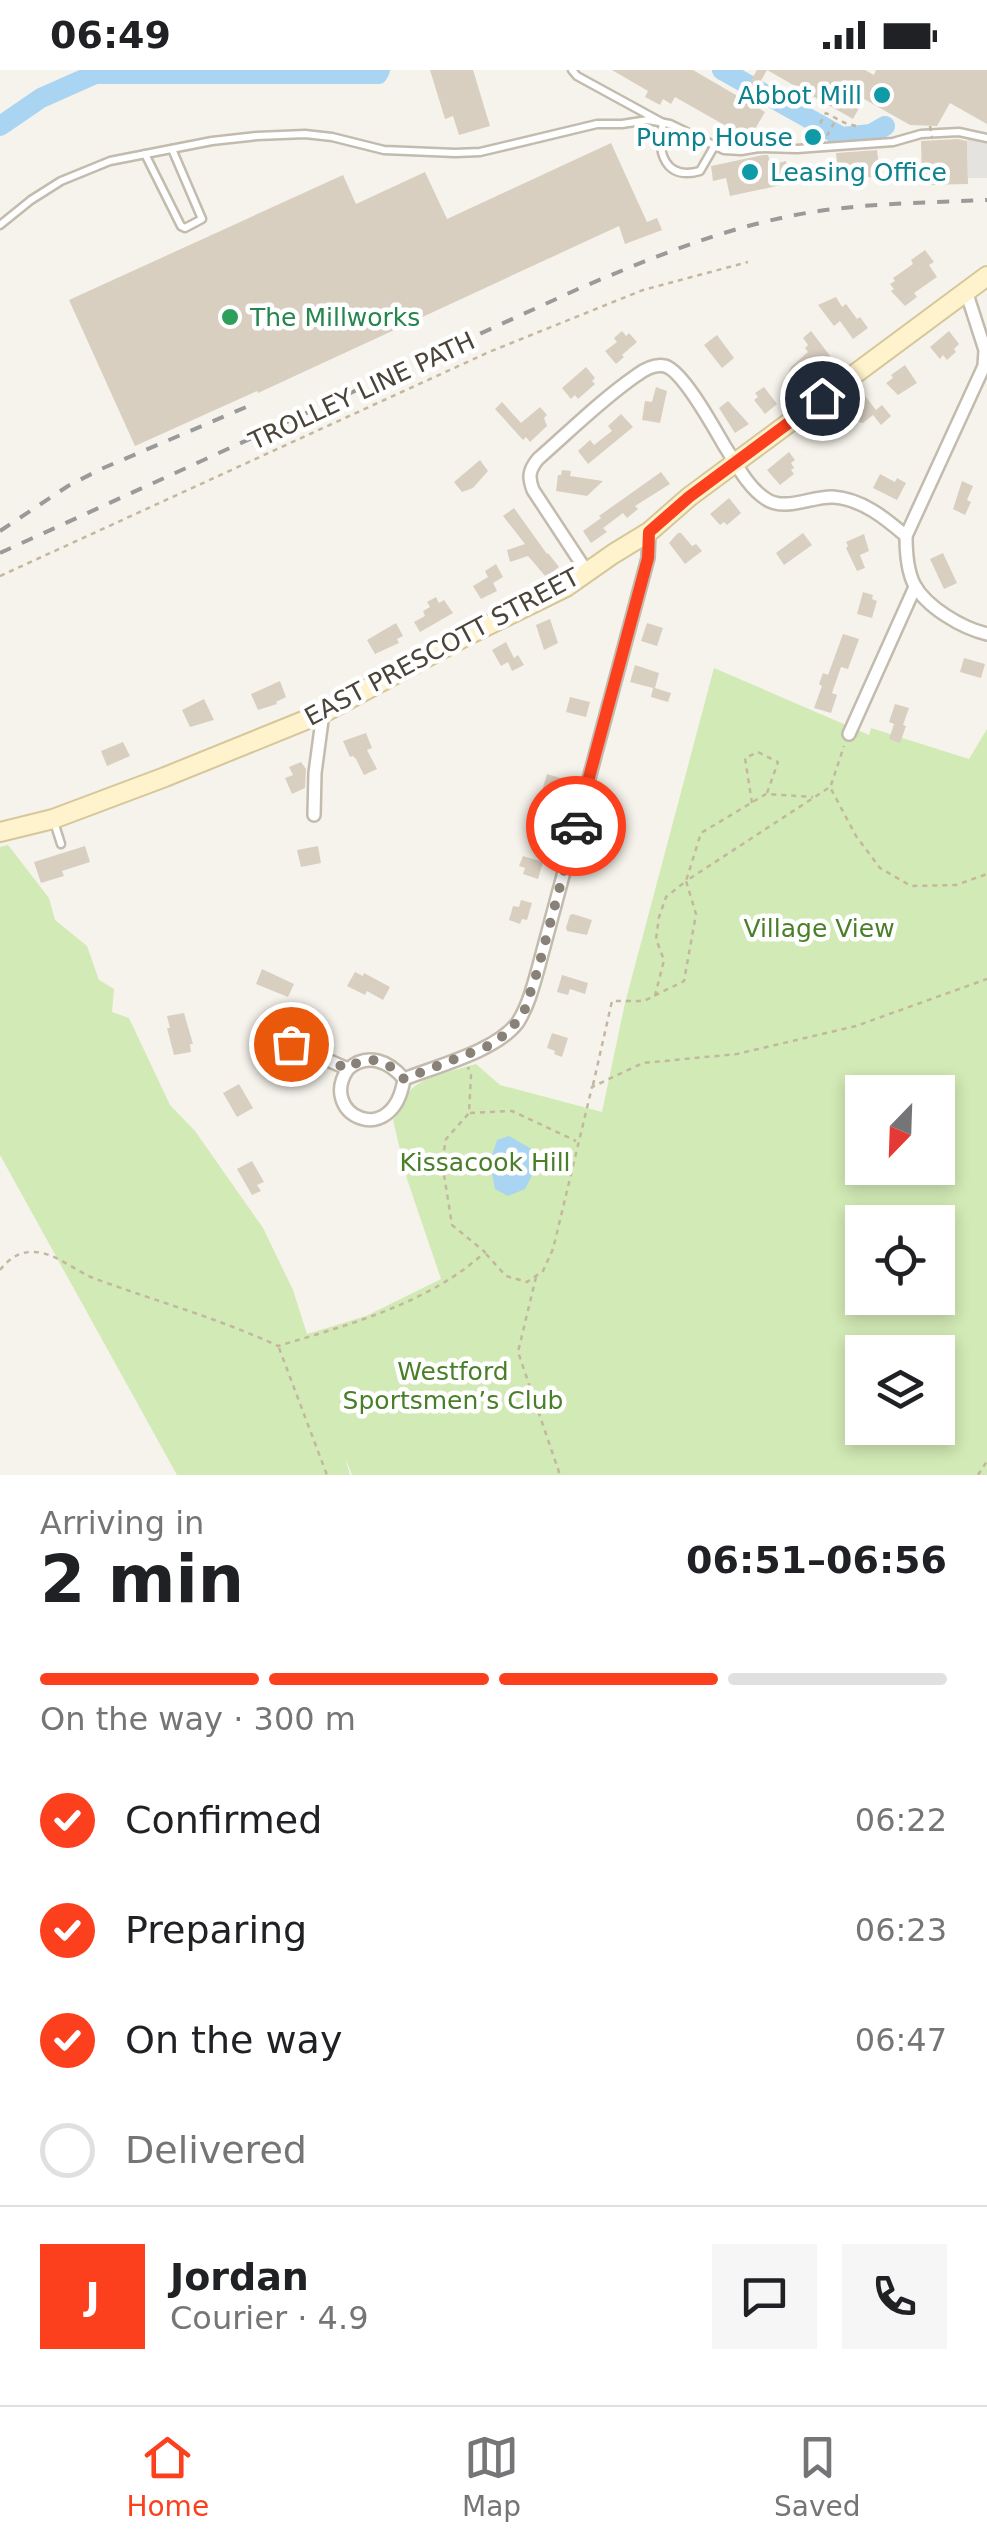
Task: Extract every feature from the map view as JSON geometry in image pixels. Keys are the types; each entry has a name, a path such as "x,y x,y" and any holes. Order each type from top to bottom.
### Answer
{"main road":[{"name":"EAST PRESCOTT STREET","path":"0,832 53,819 323,713 566,587 649,532 689,497 987,276"}],"street":[{"path":"966,291 985,350 984,366 906,536 908,563 916,587 925,598 963,625 987,634"},
{"path":"587,572 539,501 529,480 530,468 639,373 662,365 687,386 736,462 769,502 834,497 850,500 867,506 906,536"},
{"path":"404,1079 488,1046 510,1031 532,991 648,558 649,532"},
{"path":"848,734 916,587"},
{"path":"314,815 323,713"},
{"path":"291,1044 348,1069"},
{"path":"365,1058 380,1061 404,1079 393,1110 381,1119 367,1120 354,1115 340,1095 339,1084 348,1069 365,1058"}],"lane":[{"path":"572,70 663,123 724,150 892,142 921,134 959,132 987,138"},
{"path":"0,225 61,181 110,162 172,149 258,136 305,134 384,150 480,152 597,124 648,120 663,123"},
{"path":"663,123 659,138 662,156 676,171 700,171 714,145"},
{"path":"145,154 185,228 202,219 172,149"},
{"path":"53,819 61,844"}],"path":[{"path":"816,132 826,114 856,126"},
{"path":"824,142 837,119"},
{"path":"930,126 932,137"},
{"name":"TROLLEY LINE PATH","path":"0,576 489,352 643,290 748,262"},
{"path":"655,996 664,960 656,939 666,897 830,787 848,734"},
{"path":"752,803 745,758 758,752 778,762 766,794"},
{"path":"830,787 856,836 880,868 911,886 956,885 987,874"},
{"path":"464,1055 470,1075 469,1113 446,1138 442,1162 452,1225 485,1252 506,1276 527,1282 543,1271 552,1249 612,1000 644,1002 684,981 696,914 686,881 701,833 766,794 814,797"},
{"path":"592,1086 643,1063 737,1054 856,1026 987,980"},
{"path":"469,1113 512,1112 578,1142"},
{"path":"0,1270 10,1258 34,1251 69,1263 90,1278 233,1325 278,1346 374,1317 465,1271 485,1252"},
{"path":"536,1276 518,1352 560,1475"},
{"path":"278,1346 327,1475"},
{"path":"978,1475 987,1460"}],"green space":[{"path":"714,668 869,735 871,728 969,759 987,729 987,1475 352,1475 345,1457 350,1475 177,1475 0,1155 0,847 8,845 49,898 55,920 87,946 99,980 114,989 112,1012 129,1018 170,1105 195,1131 263,1228 293,1290 307,1334 366,1316 441,1279 407,1179 393,1120 414,1087 476,1064 500,1085 602,1112 625,1003"}],"shaded area":[{"path":"967,137 987,141 987,178 968,178"}],"water":[{"path":"509,1136 533,1150 536,1168 525,1189 508,1196 495,1189 490,1162 497,1140"}],"building":[{"path":"430,70 473,70 490,126 459,135 453,116 445,119"},
{"name":"Abbot Mill","path":"612,70 693,70 741,98 757,70 767,70 749,102 765,112 749,139 675,97 671,104 663,99 660,105 645,97 648,91"},
{"name":"Abbot Mill","path":"767,70 865,70 874,75 876,70 987,70 987,124 950,103 937,126 910,125 864,99 853,119"},
{"name":"Abbot Mill","path":"921,141 967,141 968,184 922,185"},
{"path":"611,143 647,222 657,218 662,230 625,244 619,226 135,446 69,300 343,175 356,204 425,172 447,219"},
{"path":"877,150 880,176 839,181 836,153"},
{"name":"Leasing Office","path":"768,155 771,165 786,161 791,183 730,196 726,178 713,181 711,166"},
{"path":"925,250 934,262 929,265 937,277 914,293 917,297 905,306 891,291 894,289 890,284"},
{"path":"836,297 842,307 846,304 868,328 853,339 840,321 834,326 818,305"},
{"path":"622,331 637,342 616,364 605,351 617,342 614,338"},
{"path":"811,331 834,361 806,378 809,382 802,388 799,384 796,387 787,376 808,352 803,338"},
{"path":"949,331 959,344 947,360 943,355 940,359 930,347"},
{"path":"717,335 734,358 722,368 704,345"},
{"path":"905,365 917,383 898,395 886,383"},
{"path":"586,367 595,384 578,399 575,395 571,399 562,388"},
{"path":"656,387 667,391 660,423 642,420 645,401 652,402"},
{"path":"764,387 777,404 765,414 754,400 758,397 755,393"},
{"path":"865,396 876,410 882,405 891,416 881,425 873,415 863,423 858,422 851,412 855,409 852,406"},
{"path":"728,401 749,424 735,433 719,408"},
{"path":"502,402 521,423 540,407 547,415 547,426 530,442 526,437 523,440 495,409"},
{"path":"621,414 633,427 588,464 578,451 590,440 594,445 612,431 608,426"},
{"path":"789,452 795,460 791,463 794,474 780,485 767,470"},
{"path":"480,460 488,471 473,488 462,492 454,482"},
{"path":"562,470 571,471 570,476 603,481 587,496 556,491"},
{"path":"661,472 670,484 635,506 638,509 627,518 623,513 591,543 583,531"},
{"path":"880,474 906,483 897,500 873,488"},
{"path":"962,481 973,486 965,515 953,509"},
{"path":"729,498 741,513 727,525 720,525 710,514"},
{"path":"514,508 559,567 546,577 528,556 510,562 507,550 525,544 503,516"},
{"path":"678,533 702,551 685,564 669,543"},
{"path":"803,533 812,545 784,565 776,553"},
{"path":"864,534 869,551 860,555 865,568 857,571 846,542"},
{"path":"943,553 957,583 944,589 930,559"},
{"path":"496,564 503,577 493,583 497,591 481,599 473,586 488,577 485,571"},
{"path":"863,592 877,601 872,618 857,614"},
{"path":"436,597 439,603 444,600 453,613 420,632 414,622 425,616 423,611 430,607 427,602"},
{"path":"550,619 558,643 544,650 536,625"},
{"path":"396,623 403,636 397,639 399,643 375,654 367,640"},
{"path":"647,623 663,628 657,646 641,641"},
{"path":"843,634 859,639 848,669 841,667 832,693 837,695 831,713 814,708 823,673 828,675"},
{"path":"506,642 514,658 518,655 524,665 512,671 508,662 501,666 492,650"},
{"path":"964,658 985,664 981,678 960,672"},
{"path":"635,665 659,673 655,688 671,693 668,702 651,697 653,688 630,682"},
{"path":"280,681 286,697 258,710 251,694"},
{"path":"570,697 590,702 586,717 566,712"},
{"path":"204,699 214,720 190,727 182,710"},
{"path":"895,704 909,708 900,743 889,739"},
{"path":"366,733 372,748 367,750 377,769 364,775 343,741"},
{"path":"123,742 130,756 107,766 101,751"},
{"path":"301,762 306,769 305,788 292,794 285,778 293,775 289,767"},
{"path":"547,774 577,788 575,796 561,792 551,819 552,825 557,826 555,835 550,833 545,839 538,837 546,805 547,793 542,791"},
{"path":"85,846 90,862 41,883 34,862"},
{"path":"318,846 321,863 301,867 297,850"},
{"path":"523,856 543,862 538,879 523,874 525,868 519,866"},
{"path":"521,900 532,903 527,920 522,919 520,924 509,920 513,906 519,907"},
{"path":"573,914 592,920 587,935 567,931"},
{"path":"262,969 294,984 288,997 256,984"},
{"path":"355,972 390,987 383,1000 347,986"},
{"path":"562,975 588,983 585,994 570,989 568,995 557,992"},
{"path":"184,1013 193,1044 191,1052 174,1055 167,1016"},
{"path":"552,1033 568,1038 562,1057 547,1048"},
{"path":"239,1084 253,1108 237,1117 223,1093"},
{"path":"252,1161 264,1182 257,1185 261,1191 252,1195 237,1169"}],"waterway":[{"path":"0,126 41,98 95,74 378,74 380,70"},
{"path":"722,70 842,137 871,134 885,126"}],"railway":[{"path":"0,553 578,289 678,249 729,231 806,213 884,204 987,200"},
{"path":"0,531 101,469 251,405"}],"way so far":[{"path":"291,1044 348,1069 365,1058 380,1061 404,1079 500,1039 519,1020 532,991 576,826"}],"place":[{"name":"Abbot Mill","path":"882,95"},
{"name":"Pump House","path":"813,137"},
{"name":"Leasing Office","path":"750,172"},
{"name":"The Millworks","path":"230,317"}],"route":[{"path":"576,826 648,558 649,532 689,497 822,398"}],"park label":[{"name":"Village View","path":"819,928"},
{"name":"Kissacook Hill","path":"485,1162"},
{"name":"Westford Sportsmen’s Club","path":"453,1386"}]}
